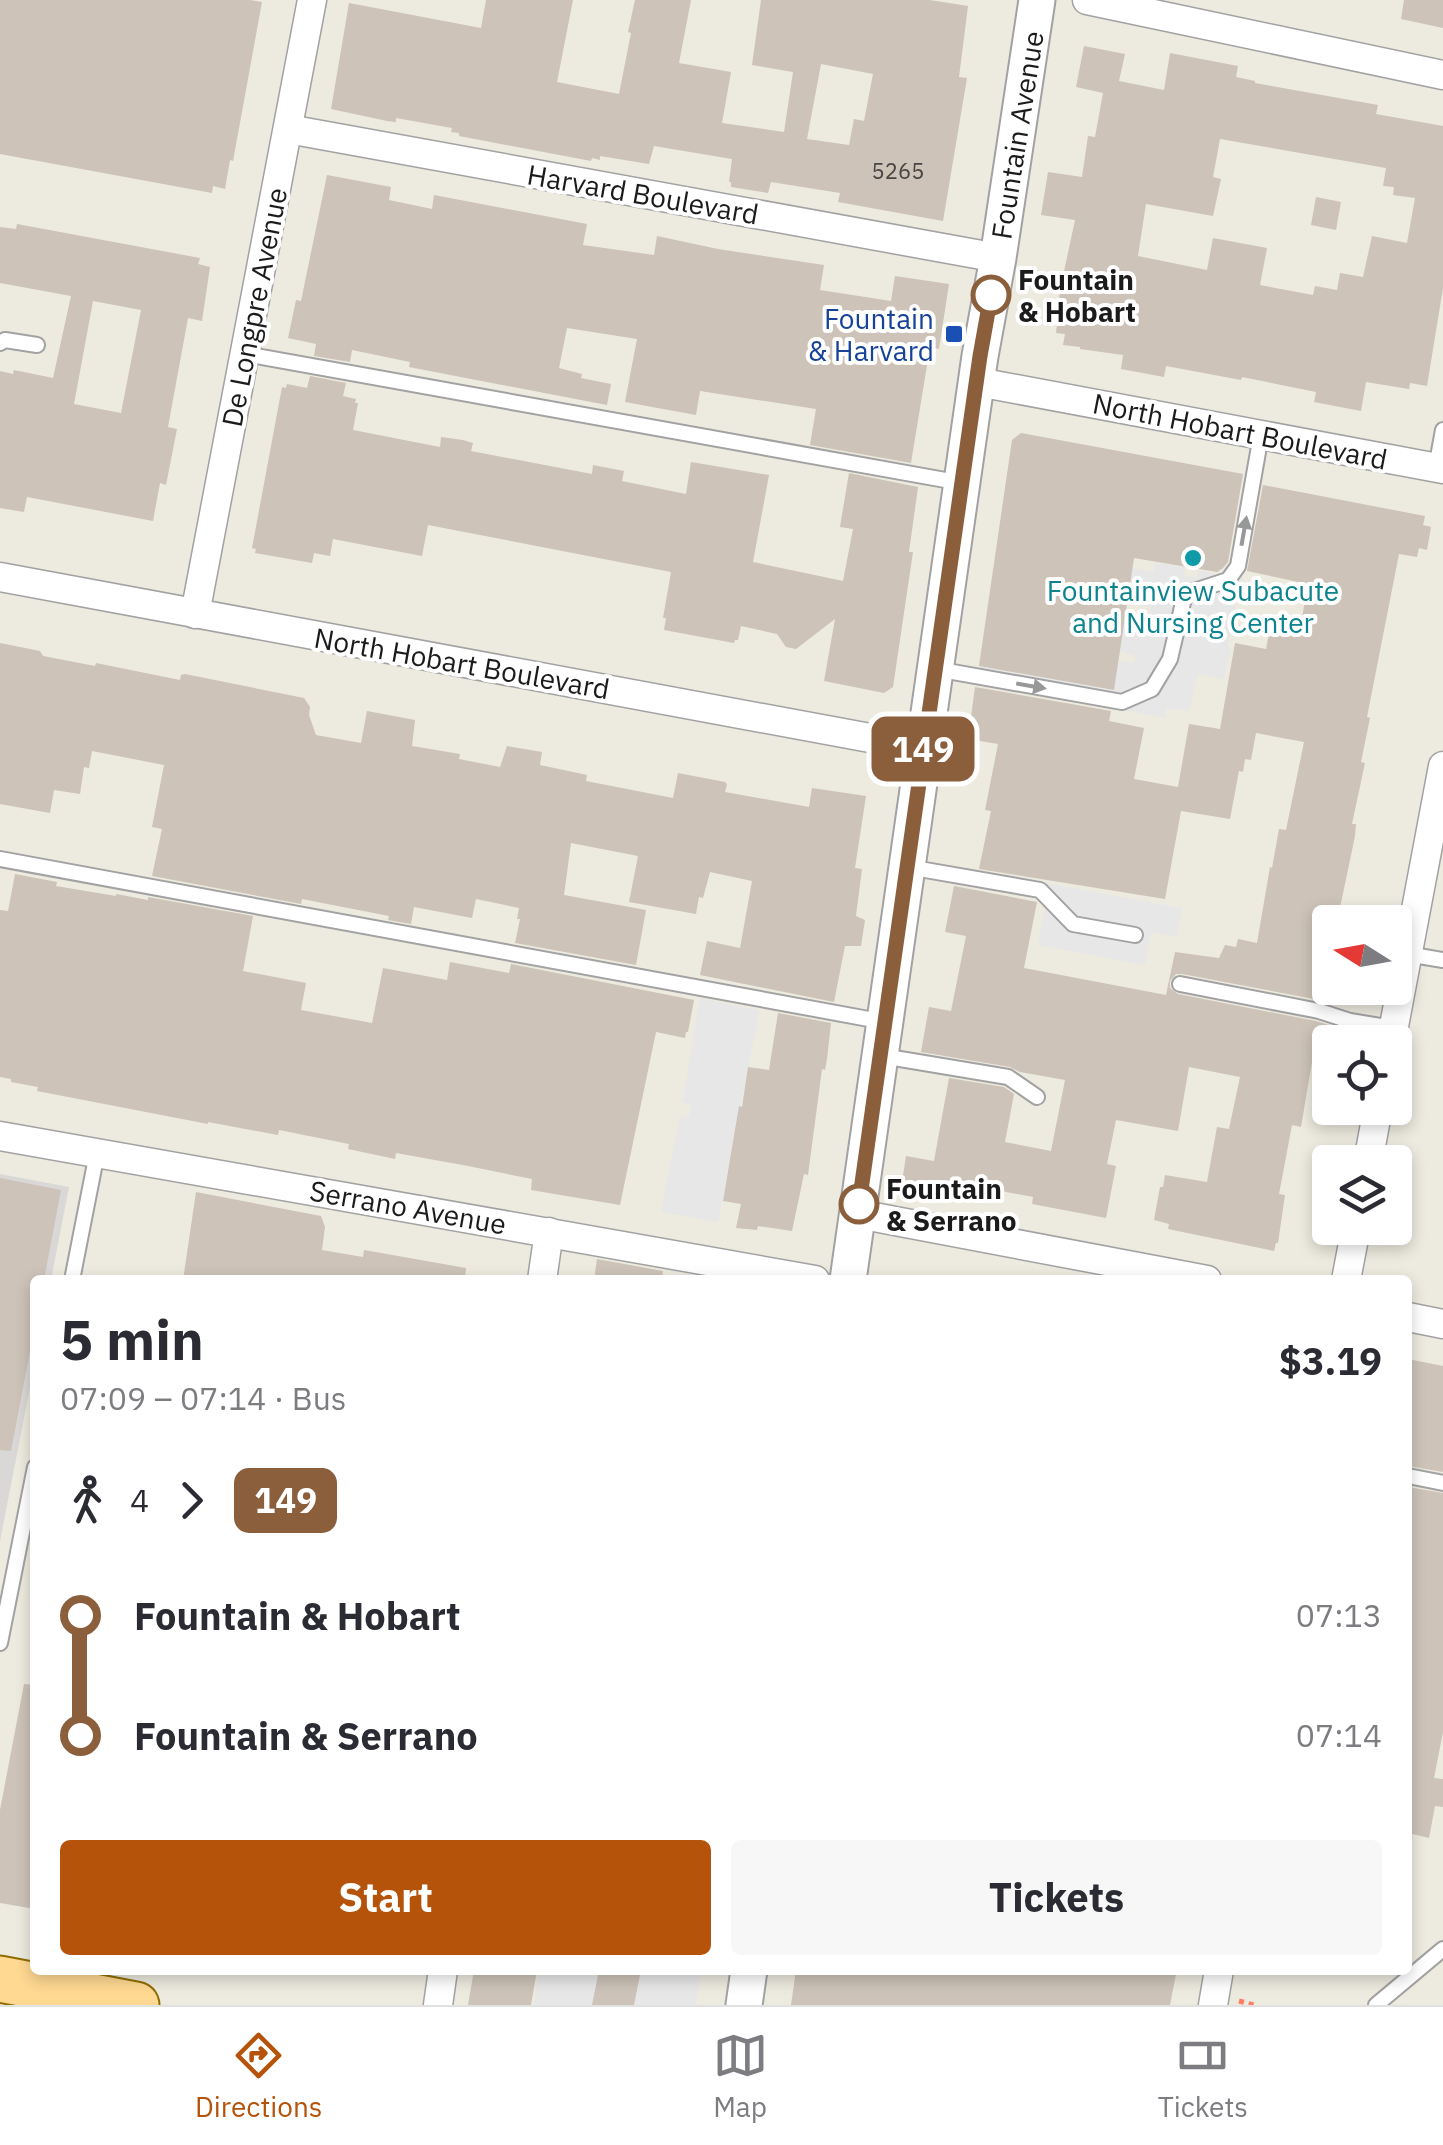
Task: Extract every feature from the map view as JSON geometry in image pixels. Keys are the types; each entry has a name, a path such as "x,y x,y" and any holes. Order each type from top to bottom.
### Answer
{"main road":[{"path":"0,1979 87,2000 136,2005"}],"street":[{"name":"De Longpre Avenue","path":"195,614 312,0"},
{"name":"Fountain Avenue","path":"849,1275 962,483 1037,0"},
{"path":"1086,0 1443,75"},
{"name":"Harvard Boulevard","path":"288,130 998,258"},
{"name":"North Hobart Boulevard","path":"978,382 1440,468"},
{"name":"North Hobart Boulevard","path":"0,577 924,748"},
{"path":"1412,928 1443,766"},
{"name":"Serrano Avenue","path":"0,1136 787,1275"},
{"path":"858,1214 1181,1275"},
{"path":"543,1275 549,1232"},
{"path":"1347,1275 1353,1245"},
{"path":"1412,1319 1443,1324"},
{"path":"438,2005 442,1975"},
{"path":"744,2005 749,1975"},
{"path":"1213,2005 1218,1975"}],"lane":[{"path":"0,343 5,340 37,345"},
{"path":"245,354 962,483"},
{"path":"1440,468 1443,430"},
{"path":"935,669 1122,702 1152,689 1170,660 1186,594 1228,580 1238,566 1261,435"},
{"path":"0,858 884,1039 1008,1077 1038,1097"},
{"path":"907,867 1040,890 1074,924 1135,934"},
{"path":"1412,955 1443,960"},
{"path":"1180,984 1319,1011 1363,1025"},
{"path":"73,1275 97,1153"},
{"path":"1412,1477 1443,1483"},
{"path":"0,1643 30,1492"},
{"path":"1412,1975 1443,1949"},
{"path":"1376,2005 1412,1975"}],"shaded area":[{"path":"1248,478 1261,479 1224,679 1198,674 1189,711 1166,708 1165,718 977,682 980,663 1135,663 1135,656 1120,651 1125,616 1148,620 1150,607 1126,603 1131,568 1154,572 1155,563 1185,567 1184,575 1197,578 1198,570 1217,574 1231,564"},
{"path":"951,866 1182,908 1177,937 1151,932 1145,965 1038,945 1047,897 949,878"},
{"path":"700,998 759,1011 718,1222 661,1212 680,1116 689,1117 691,1104 683,1102"},
{"path":"0,1174 69,1187 52,1275 30,1275 30,1388 0,1541"},
{"path":"538,1975 701,1975 696,2005 534,2005"}],"building":[{"path":"0,0 262,2 225,189 213,186 212,193 0,154"},
{"path":"486,0 573,0 557,82 619,94 635,0 691,0 679,63 731,72 722,123 784,132 793,72 752,65 761,0 930,0 968,6 959,77 967,78 943,221 838,202 840,193 771,182 768,193 731,187 732,159 654,146 649,164 600,156 600,160 591,161 459,136 451,132 452,128 396,118 396,122 387,121 331,109 349,3 481,28","holes":["821,64 873,74 864,121 854,119 849,145 807,139"]},
{"path":"1404,0 1443,0 1443,28 1401,19"},
{"path":"1084,46 1125,54 1119,81 1164,90 1170,53 1238,66 1236,77 1255,83 1378,105 1376,114 1443,126 1443,288 1427,386 1410,383 1409,389 1366,382 1361,411 1314,402 1316,392 1242,377 1241,380 1166,366 1164,377 1121,369 1123,355 1063,345 1065,334 1056,333 1060,290 1075,220 1041,215 1048,172 1082,177 1088,136 1095,137 1103,93 1076,87","holes":["1220,139 1386,168 1383,186 1394,187 1393,195 1415,198 1407,243 1372,236 1363,277 1340,273 1337,290 1315,286 1313,295 1260,285 1267,248 1213,238 1207,270 1138,256 1146,204 1213,216 1221,179 1213,177"]},
{"path":"327,175 391,187 389,200 432,209 434,195 587,224 583,245 654,255 657,236 824,265 820,290 891,301 895,276 949,284 939,349 930,347 911,463 810,445 816,409 700,391 696,415 625,402 637,339 567,328 559,368 582,374 581,378 611,384 607,405 409,367 410,362 352,350 350,362 314,356 316,344 288,338 296,300 301,301"},
{"path":"1316,197 1341,202 1336,230 1311,225"},
{"path":"17,224 200,258 198,264 210,267 202,321 188,318 168,427 177,429 166,485 160,483 153,521 27,497 24,512 0,508 0,371 53,378 71,296 0,283 0,227 16,229","holes":["93,301 141,310 121,413 74,404"]},
{"path":"310,376 346,383 343,396 358,403 353,430 440,447 441,437 463,440 473,443 471,451 592,474 593,465 624,471 622,481 686,494 691,462 769,475 753,562 843,581 853,529 840,527 849,473 918,487 909,552 913,552 893,687 884,693 824,681 835,619 796,649 786,647 777,634 741,626 734,643 664,630 671,572 428,525 422,556 333,539 330,556 314,553 312,563 255,553 252,548 282,387 287,384 307,388"},
{"name":"Fountainview Subacute and Nursing Center","path":"1021,433 1243,474 1228,562 1223,568 1217,572 1134,558 1114,690 979,666 1012,440"},
{"path":"1263,485 1425,516 1423,525 1431,527 1427,550 1419,548 1417,557 1399,554 1367,717 1370,718 1361,762 1365,763 1352,824 1356,824 1355,836 1341,905 1312,905 1312,999 1182,974 1176,974 1170,981 1170,988 1178,994 1329,1025 1312,1025 1312,1062 1301,1127 1292,1125 1279,1194 1285,1195 1274,1251 1168,1229 1169,1224 1154,1220 1165,1175 1207,1182 1217,1127 1229,1129 1240,1077 1189,1067 1178,1131 1116,1120 1107,1164 1116,1166 1106,1218 1032,1204 1033,1197 985,1188 984,1194 902,1182 906,1156 934,1161 949,1078 1004,1087 1014,1094 1005,1142 1051,1151 1065,1080 921,1052 929,1007 951,1011 966,936 945,932 954,886 1037,902 1024,968 1166,995 1175,952 1219,958 1225,945 1236,947 1238,939 1257,943 1270,867 1279,829 1286,830 1304,742 1256,733 1251,760 1245,759 1243,772 1239,771 1230,819 1181,811 1165,899 979,869 991,811 985,810 998,744 968,739 975,687 1111,711 1109,721 1144,728 1134,779 1178,787 1189,724 1220,729 1235,643 1266,649 1271,623 1300,629 1308,584 1247,571"},
{"path":"0,643 95,666 96,663 180,680 185,674 304,698 316,735 361,743 367,711 415,720 412,746 460,754 459,759 500,767 507,746 542,752 540,765 587,775 586,781 673,798 678,773 725,782 725,792 809,807 812,788 866,796 855,868 862,869 856,916 865,920 861,946 845,946 834,1002 700,975 707,941 740,948 752,881 710,872 696,914 629,902 638,856 571,843 564,895 646,910 636,965 515,943 519,908 476,899 472,918 414,907 411,924 302,899 301,904 152,876 162,829 152,827 164,765 92,751 89,768 84,767 80,794 54,790 50,813 0,804"},
{"path":"15,874 57,882 56,886 253,916 243,971 306,983 301,1010 372,1023 383,968 447,980 450,962 509,973 511,964 694,1000 688,1032 685,1038 656,1032 620,1205 531,1190 532,1179 468,1166 396,1153 395,1159 348,1149 349,1144 279,1130 278,1135 208,1124 37,1091 38,1087 0,1077 0,910 8,911"},
{"path":"778,1013 831,1023 808,1175 804,1174 792,1231 758,1226 757,1230 736,1228 741,1204 723,1201 739,1106 742,1107 748,1067 769,1070"},
{"path":"0,1178 61,1190 45,1275 30,1275 30,1351 11,1451 0,1450"},
{"path":"196,1192 321,1216 325,1227 322,1250 363,1257 364,1250 466,1268 465,1275 184,1275"},
{"path":"597,1259 663,1271 663,1275 595,1275"},
{"path":"1412,1360 1443,1366 1443,1472 1412,1467"},
{"path":"1412,1488 1443,1493 1443,1732 1434,1778 1443,1779 1443,1807 1435,1806 1429,1838 1412,1834"},
{"path":"24,1684 30,1685 30,1908 0,1903 0,1810"},
{"path":"473,1975 536,1975 531,2005 468,2005"},
{"path":"598,1975 640,1975 634,2005 592,2005"},
{"path":"795,1975 1176,1975 1170,2005 791,2005"}],"bus line":[{"name":"149","path":"859,1204 991,295"}],"place":[{"name":"Fountain & Hobart","path":"991,295"},
{"name":"Fountain & Harvard","path":"954,334"},
{"name":"Fountainview Subacute and Nursing Center","path":"1193,558"},
{"name":"Fountain & Serrano","path":"859,1204"}]}
